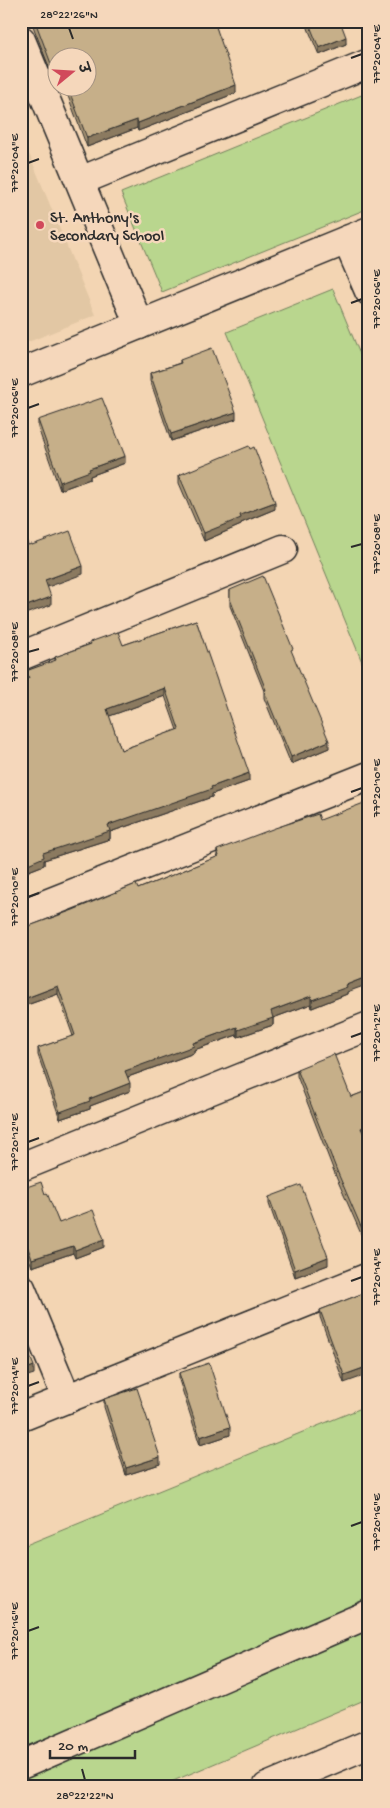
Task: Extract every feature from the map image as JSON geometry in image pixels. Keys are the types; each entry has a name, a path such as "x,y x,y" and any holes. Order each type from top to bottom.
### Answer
{"main road":[{"path":"21,40 139,325"},
{"path":"80,181 369,64"},
{"path":"21,373 358,235 369,291"},
{"path":"21,656 283,549"},
{"path":"21,914 369,776"},
{"path":"21,1167 369,1026"},
{"path":"21,1417 369,1277"},
{"path":"21,1288 67,1399"},
{"path":"21,1765 369,1614"},
{"path":"267,1787 369,1744"}],"shaded area":[{"name":"St. Anthony's Secondary School","path":"21,134 95,315 21,345"}],"green space":[{"path":"369,92 369,208 162,292 121,193"},
{"path":"333,289 369,376 369,679 227,332"},
{"path":"369,1405 369,1698 159,1787 21,1787 21,1547"}],"building":[{"path":"35,21 214,21 236,85 138,123 137,120 87,138 72,98 98,98 98,48 48,48 48,56"},
{"path":"308,21 340,21 346,37 319,48"},
{"path":"212,348 236,412 171,434 150,373 181,363 180,360"},
{"path":"102,398 125,456 60,482 38,420"},
{"path":"249,446 250,449 254,447 275,502 240,515 241,518 204,533 179,475"},
{"path":"21,527 28,545 70,531 83,566 45,580 51,597 21,608"},
{"path":"263,576 329,741 291,757 230,599 230,590"},
{"path":"196,620 249,773 211,787 212,789 108,825 110,831 43,853 44,857 21,867 21,681 29,678 26,671 56,660 55,657 91,644 90,642 118,632 123,645","holes":["165,688 179,729 121,750 107,709"]},
{"path":"369,801 369,976 346,985 347,987 312,1000 311,996 271,1011 273,1018 238,1030 237,1027 193,1043 194,1046 125,1071 130,1083 60,1112 38,1048 75,1035 58,986 21,1000 21,929 136,884 138,889 219,856 217,850 275,828 318,814 320,820"},
{"path":"334,1054 351,1097 369,1090 369,1125 361,1128 369,1145 369,1234 365,1236 297,1069"},
{"path":"41,1182 59,1223 93,1210 104,1239 75,1250 73,1246 32,1259 21,1229 21,1189"},
{"path":"301,1185 328,1257 295,1270 269,1197"},
{"path":"369,1291 369,1366 344,1375 320,1310"},
{"path":"21,1335 34,1366 21,1371"},
{"path":"209,1363 230,1427 200,1437 179,1373"},
{"path":"137,1388 160,1457 126,1468 104,1399"}],"place":[{"name":"St. Anthony's Secondary School","path":"40,225"}]}
